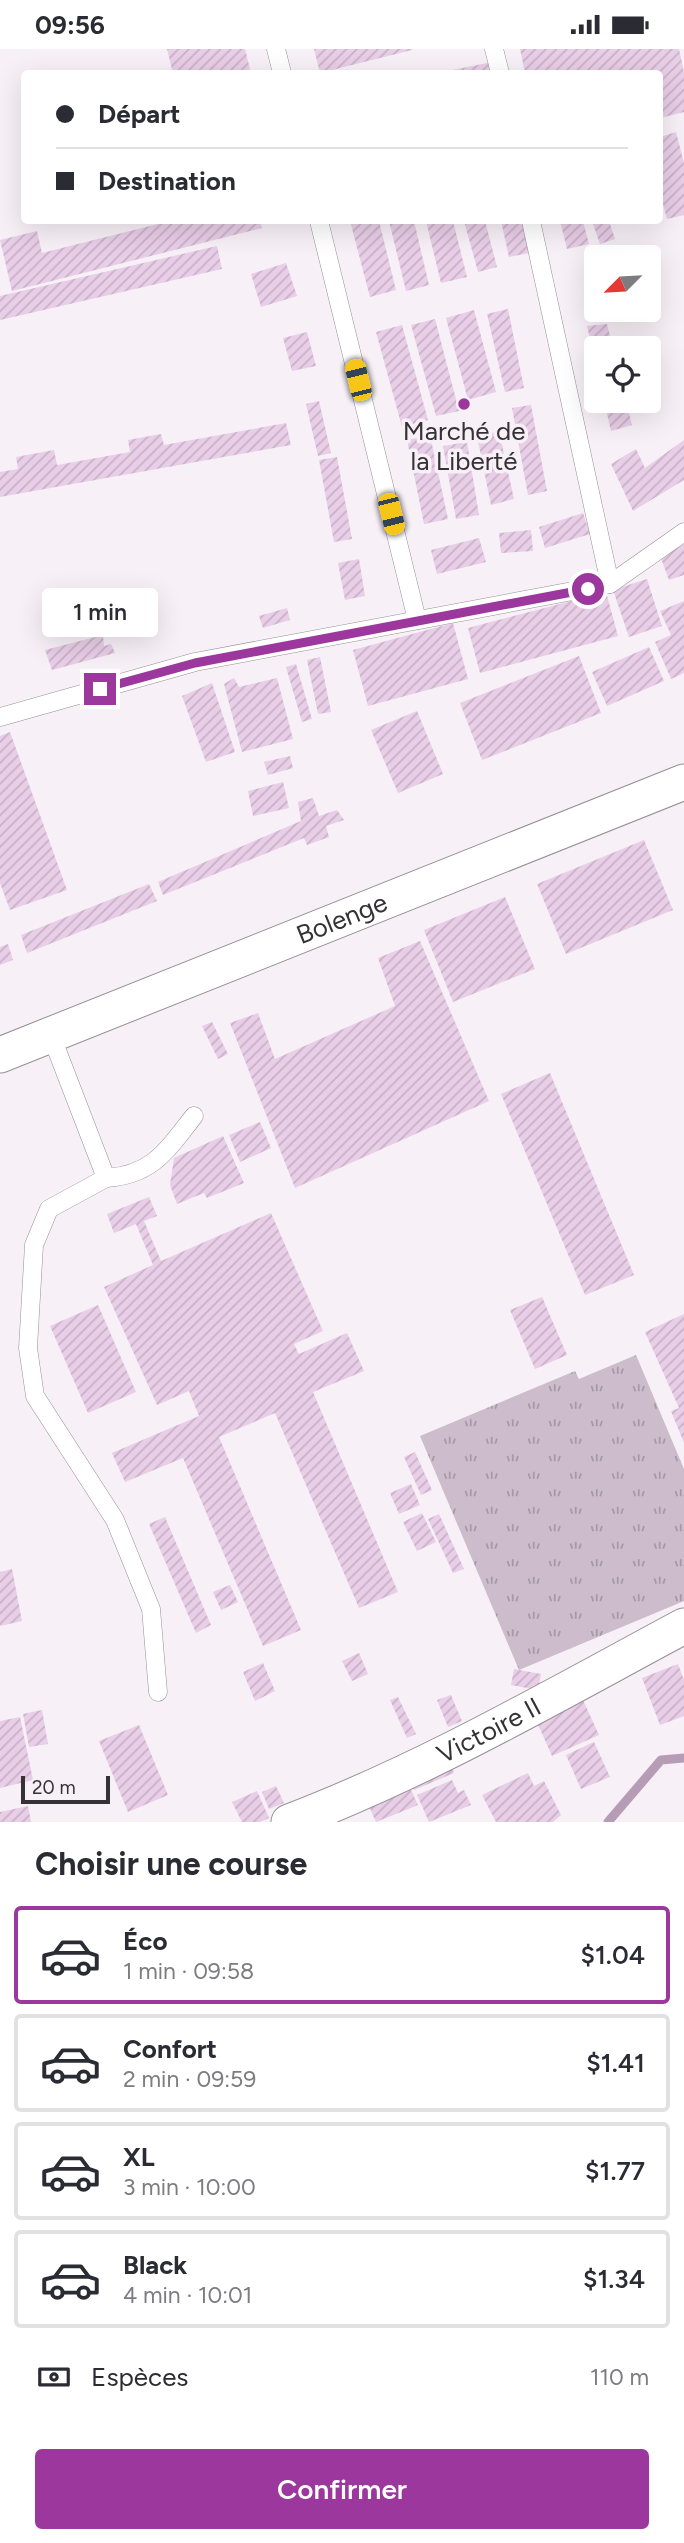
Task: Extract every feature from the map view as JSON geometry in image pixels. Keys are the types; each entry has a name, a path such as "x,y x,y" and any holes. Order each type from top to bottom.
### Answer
{"street":[{"name":"Bolenge","path":"0,1055 684,782"},
{"name":"Victoire II","path":"289,1822 332,1806 500,1724 684,1626"}],"lane":[{"path":"276,49 281,70"},
{"path":"494,49 499,70"},
{"path":"320,224 417,620"},
{"path":"532,224 610,585"},
{"path":"0,717 195,663 610,585 684,532"},
{"path":"51,1035 106,1178"},
{"path":"158,1692 151,1609 115,1520 35,1396 28,1348 34,1245 49,1209 106,1178 127,1177 159,1161 194,1116"}],"green space":[{"path":"636,1355 684,1469 684,1601 519,1670 420,1436 575,1371 579,1379"}],"building":[{"path":"167,49 245,49 250,70 172,70"},
{"path":"314,49 412,49 332,70 319,70"},
{"path":"520,49 679,49 684,72 684,112 663,117 663,70 524,70"},
{"path":"492,62 493,70 453,70"},
{"path":"676,132 684,163 684,215 667,219 663,204 663,136"},
{"path":"158,224 261,224 262,228 12,291 0,240 37,231 42,253"},
{"path":"351,224 380,224 396,290 370,297"},
{"path":"390,224 415,224 429,285 406,291"},
{"path":"427,224 454,224 467,277 441,283"},
{"path":"465,224 486,224 497,267 478,272"},
{"path":"502,224 523,224 529,253 509,257"},
{"path":"561,224 584,224 589,244 567,249"},
{"path":"593,224 610,224 615,239 600,244"},
{"path":"217,246 222,269 0,320 0,296"},
{"path":"286,263 297,296 261,307 251,274"},
{"path":"508,309 524,388 505,392 487,314"},
{"path":"474,310 496,392 468,400 446,318"},
{"path":"435,319 459,411 436,416 411,325"},
{"path":"607,324 610,336 589,336 587,326"},
{"path":"402,325 428,420 402,427 376,332"},
{"path":"307,332 316,366 292,371 283,338"},
{"path":"319,401 331,453 318,456 306,404"},
{"path":"531,405 547,491 528,495 512,408"},
{"path":"607,413 629,413 632,425 611,431"},
{"path":"286,423 291,445 0,497 0,472 18,469 16,457 54,450 57,465 130,452 128,440 161,434 164,445"},
{"path":"499,431 514,499 491,505 477,436"},
{"path":"430,435 448,519 424,524 407,440"},
{"path":"684,440 684,480 633,511 611,464 636,449 645,468"},
{"path":"467,442 479,515 456,519 443,446"},
{"path":"337,457 352,539 334,542 319,460"},
{"path":"583,513 590,534 545,548 539,527"},
{"path":"531,530 533,551 501,553 499,533"},
{"path":"479,538 486,562 437,574 431,550"},
{"path":"684,544 684,575 669,580 659,553"},
{"path":"359,559 365,596 345,600 338,563"},
{"path":"647,579 662,626 629,637 613,590"},
{"path":"606,592 618,636 480,673 468,628"},
{"path":"684,601 684,673 671,679 655,642 671,635 660,611"},
{"path":"287,608 290,620 263,628 259,616"},
{"path":"453,623 468,679 368,706 353,650"},
{"path":"103,635 104,646 111,644 115,653 52,670 45,650"},
{"path":"649,647 664,681 607,706 592,672"},
{"path":"579,656 601,713 482,760 460,703"},
{"path":"320,657 331,712 318,714 307,660"},
{"path":"296,664 312,719 302,722 286,667"},
{"path":"234,678 239,687 277,678 293,739 242,752 224,684"},
{"path":"212,683 235,752 206,762 182,696"},
{"path":"417,711 443,774 398,793 371,730"},
{"path":"10,732 67,890 10,910 0,883 0,736"},
{"path":"290,756 293,768 268,775 264,762"},
{"path":"283,782 289,808 253,816 248,791"},
{"path":"313,798 319,816 337,810 344,820 326,826 329,837 307,845 304,838 163,895 158,882 301,821 298,802"},
{"path":"644,840 673,910 566,954 537,884"},
{"path":"149,884 157,901 27,953 21,935"},
{"path":"505,897 535,969 453,1002 424,930"},
{"path":"420,941 489,1101 295,1188 230,1023 258,1013 275,1059 395,1006 378,958"},
{"path":"8,944 13,960 0,965 0,947"},
{"path":"212,1022 228,1054 218,1059 202,1026"},
{"path":"550,1073 634,1275 585,1295 501,1094"},
{"path":"260,1122 271,1148 240,1162 229,1135"},
{"path":"223,1136 244,1183 207,1198 204,1193 177,1204 170,1185 174,1158"},
{"path":"149,1197 157,1216 144,1221 161,1261 271,1213 323,1331 294,1344 299,1354 347,1333 364,1371 313,1392 398,1592 359,1608 275,1413 219,1437 301,1630 263,1646 183,1458 125,1482 112,1453 199,1416 189,1391 157,1405 104,1287 153,1265 136,1224 114,1233 107,1214"},
{"path":"542,1297 567,1355 535,1369 510,1310"},
{"path":"98,1305 136,1392 88,1413 50,1326"},
{"path":"684,1314 684,1443 671,1411 679,1408 645,1332"},
{"path":"415,1452 432,1490 421,1495 404,1457"},
{"path":"411,1484 420,1505 399,1514 390,1493"},
{"path":"422,1513 436,1542 417,1551 403,1522"},
{"path":"439,1514 464,1569 453,1573 428,1519"},
{"path":"165,1517 211,1625 196,1633 149,1524"},
{"path":"12,1569 22,1621 0,1626 0,1572"},
{"path":"230,1585 238,1602 221,1610 213,1592"},
{"path":"359,1653 368,1674 352,1681 342,1661"},
{"path":"263,1663 275,1691 255,1701 243,1672"},
{"path":"678,1664 684,1680 684,1716 660,1725 642,1678"},
{"path":"514,1669 541,1674 538,1690 511,1685"},
{"path":"451,1695 462,1721 448,1727 437,1700"},
{"path":"398,1697 416,1734 407,1738 390,1700"},
{"path":"583,1700 599,1735 552,1756 536,1720"},
{"path":"42,1710 48,1744 29,1747 23,1714"},
{"path":"20,1717 33,1780 0,1788 0,1721"},
{"path":"139,1725 168,1795 128,1812 99,1741"},
{"path":"594,1742 610,1777 581,1789 566,1755"},
{"path":"448,1758 454,1773 414,1790 408,1776"},
{"path":"528,1773 534,1786 544,1781 561,1815 553,1822 496,1822 482,1795"},
{"path":"405,1777 418,1805 376,1822 364,1795"},
{"path":"452,1780 458,1793 464,1790 471,1805 429,1822 417,1795"},
{"path":"276,1786 284,1803 269,1809 262,1792"},
{"path":"257,1791 269,1818 260,1822 242,1822 232,1802"},
{"path":"28,1806 31,1822 0,1822 0,1812"}],"waterway":[{"path":"608,1822 661,1760 684,1758"}],"place":[{"name":"Marché de la Liberté","path":"464,404"}],"route":[{"path":"100,689 195,663 588,589"}]}
